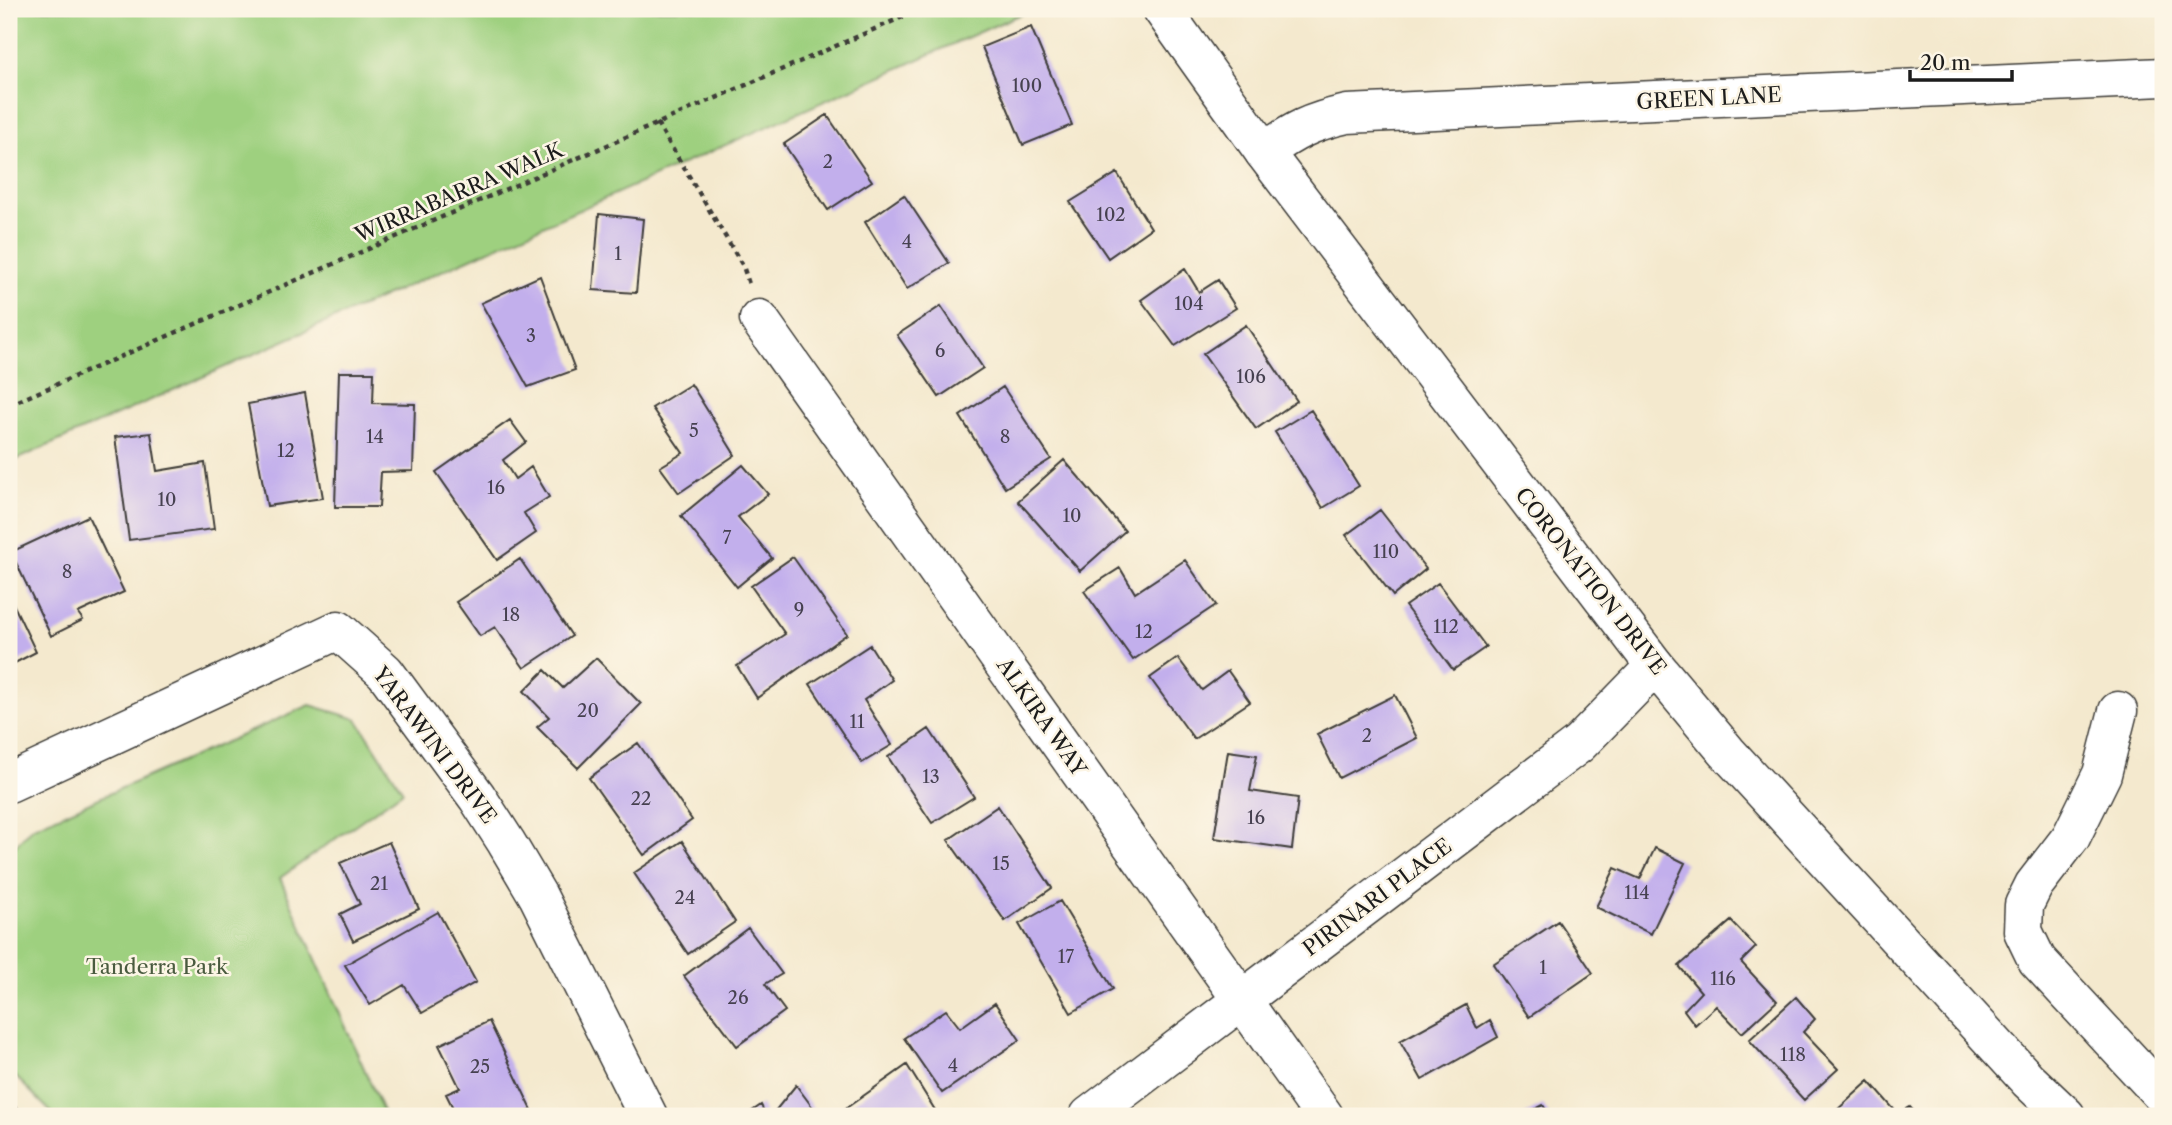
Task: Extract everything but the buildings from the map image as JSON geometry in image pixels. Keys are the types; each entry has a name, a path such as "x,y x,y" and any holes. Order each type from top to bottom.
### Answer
{"street":[{"name":"CORONATION DRIVE","path":"1162,9 1264,152 1655,666 1727,752 2028,1080 2066,1116"},
{"name":"GREEN LANE","path":"1264,152 1318,120 1347,114 2163,77"},
{"name":"ALKIRA WAY","path":"759,319 1324,1116"},
{"name":"YARAWINI DRIVE","path":"9,783 338,630 385,672 477,797 506,842 538,896 648,1116"},
{"name":"PIRINARI PLACE","path":"1089,1116 1579,744 1655,666"},
{"path":"2118,711 2102,774 2071,836 2034,885 2024,905 2023,931 2037,960 2163,1096"}],"path":[{"name":"WIRRABARRA WALK","path":"9,405 921,9"},
{"path":"657,123 744,266 759,319"}],"green space":[{"path":"9,9 1032,9 9,463"},
{"name":"Tanderra Park","path":"310,705 357,719 403,791 280,878 385,1116 55,1116 9,1070 9,853 31,828"}]}
